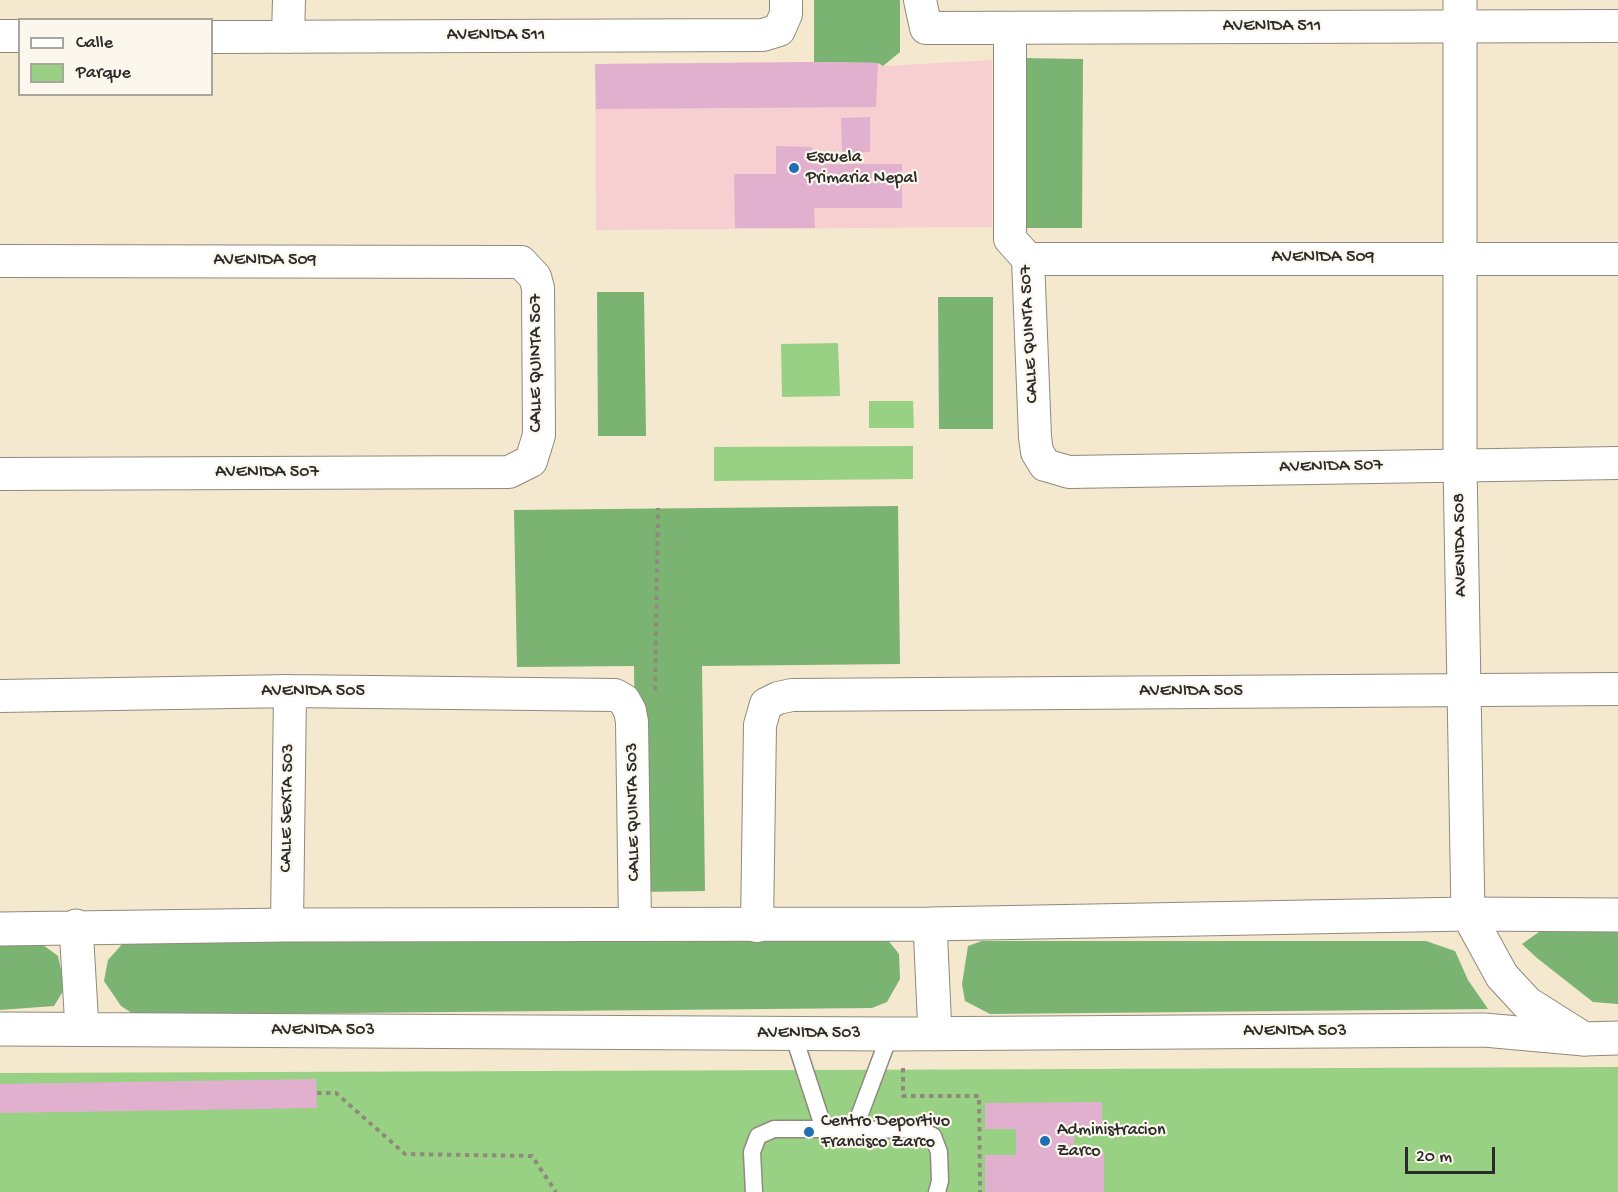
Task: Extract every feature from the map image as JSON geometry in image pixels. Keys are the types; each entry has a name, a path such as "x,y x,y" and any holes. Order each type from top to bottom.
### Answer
{"street":[{"path":"288,37 289,0"},
{"name":"AVENIDA 511","path":"213,37 763,35 779,30 786,14 786,0"},
{"name":"AVENIDA 511","path":"923,14 1010,28 1460,13 1618,26"},
{"name":"AVENIDA 508","path":"1460,13 1460,464 1468,914 1502,976 1527,1003 1584,1039"},
{"name":"CALLE QUINTA 507","path":"1010,28 1010,239 1029,260 1035,437 1038,452 1045,465"},
{"path":"0,36 18,36"},
{"name":"AVENIDA 509","path":"1029,260 1460,257 1618,259"},
{"name":"AVENIDA 509","path":"0,261 512,261 528,267"},
{"name":"CALLE QUINTA 507","path":"528,267 536,277 538,288 539,435 531,460"},
{"name":"AVENIDA 507","path":"0,474 509,472 531,460"},
{"name":"AVENIDA 507","path":"1045,465 1069,472 1618,463"},
{"name":"AVENIDA 505","path":"757,926 760,725 766,704 792,695 1618,689"},
{"name":"AVENIDA 505","path":"0,696 290,691 605,694 615,695 627,706"},
{"name":"CALLE SEXTA 503","path":"287,925 290,691"},
{"name":"CALLE QUINTA 503","path":"627,706 635,925"},
{"path":"0,928 287,925 757,926 1468,914 1618,915"},
{"path":"930,924 935,1034"},
{"path":"76,926 82,1029"},
{"name":"AVENIDA 503","path":"0,1029 793,1034 897,1048 935,1034 1484,1030 1584,1039 1618,1038"}],"lane":[{"path":"793,1034 824,1129"},
{"path":"854,1130 897,1048"},
{"path":"754,1192 752,1152 758,1136 774,1129 917,1129 933,1136 939,1152 940,1181 937,1192"}],"path":[{"path":"627,706 647,710 654,701 658,508"},
{"path":"897,1048 903,1096 979,1096 980,1192"},
{"path":"317,1093 336,1093 405,1154 532,1156 556,1192"}],"shaded area":[{"name":"Escuela Primaria Nepal","path":"992,60 992,227 596,230 595,64 814,62 878,63 883,66"}],"green space":[{"path":"814,0 900,0 900,52 883,66 878,63 814,62"},
{"path":"1021,58 1083,59 1082,228 1020,228"},
{"path":"597,292 644,292 646,436 598,436"},
{"path":"938,297 993,297 993,429 939,429"},
{"path":"838,343 840,396 782,397 781,344"},
{"path":"869,401 913,401 914,428 869,428"},
{"path":"913,446 913,479 714,481 714,447"},
{"path":"898,506 900,664 702,666 705,891 637,892 634,666 517,667 514,510"},
{"path":"1539,932 1618,932 1618,1004 1593,1002 1522,944"},
{"path":"887,939 899,954 900,979 887,1002 872,1008 135,1015 121,1006 104,981 108,960 124,942"},
{"path":"0,941 39,942 58,956 65,988 54,1006 0,1010"},
{"path":"982,941 1426,941 1455,951 1468,980 1488,1009 990,1014 965,1001 962,984 968,946"},
{"name":"Centro Deportivo Francisco Zarco","path":"1618,1067 1618,1192 0,1192 0,1073"}],"building":[{"path":"878,63 876,107 596,109 595,64"},
{"path":"870,117 870,152 842,153 841,118"},
{"path":"776,146 812,147 813,164 902,164 902,208 814,208 815,228 735,228 734,174 776,174"},
{"path":"316,1079 317,1108 0,1113 0,1084"},
{"name":"Administracion Zarco","path":"1102,1102 1102,1126 1074,1126 1074,1152 1104,1152 1104,1192 985,1192 985,1155 1016,1155 1016,1129 985,1129 985,1103"}],"place":[{"name":"Escuela Primaria Nepal","path":"794,168"},
{"name":"Centro Deportivo Francisco Zarco","path":"809,1132"},
{"name":"Administracion Zarco","path":"1045,1141"}]}
